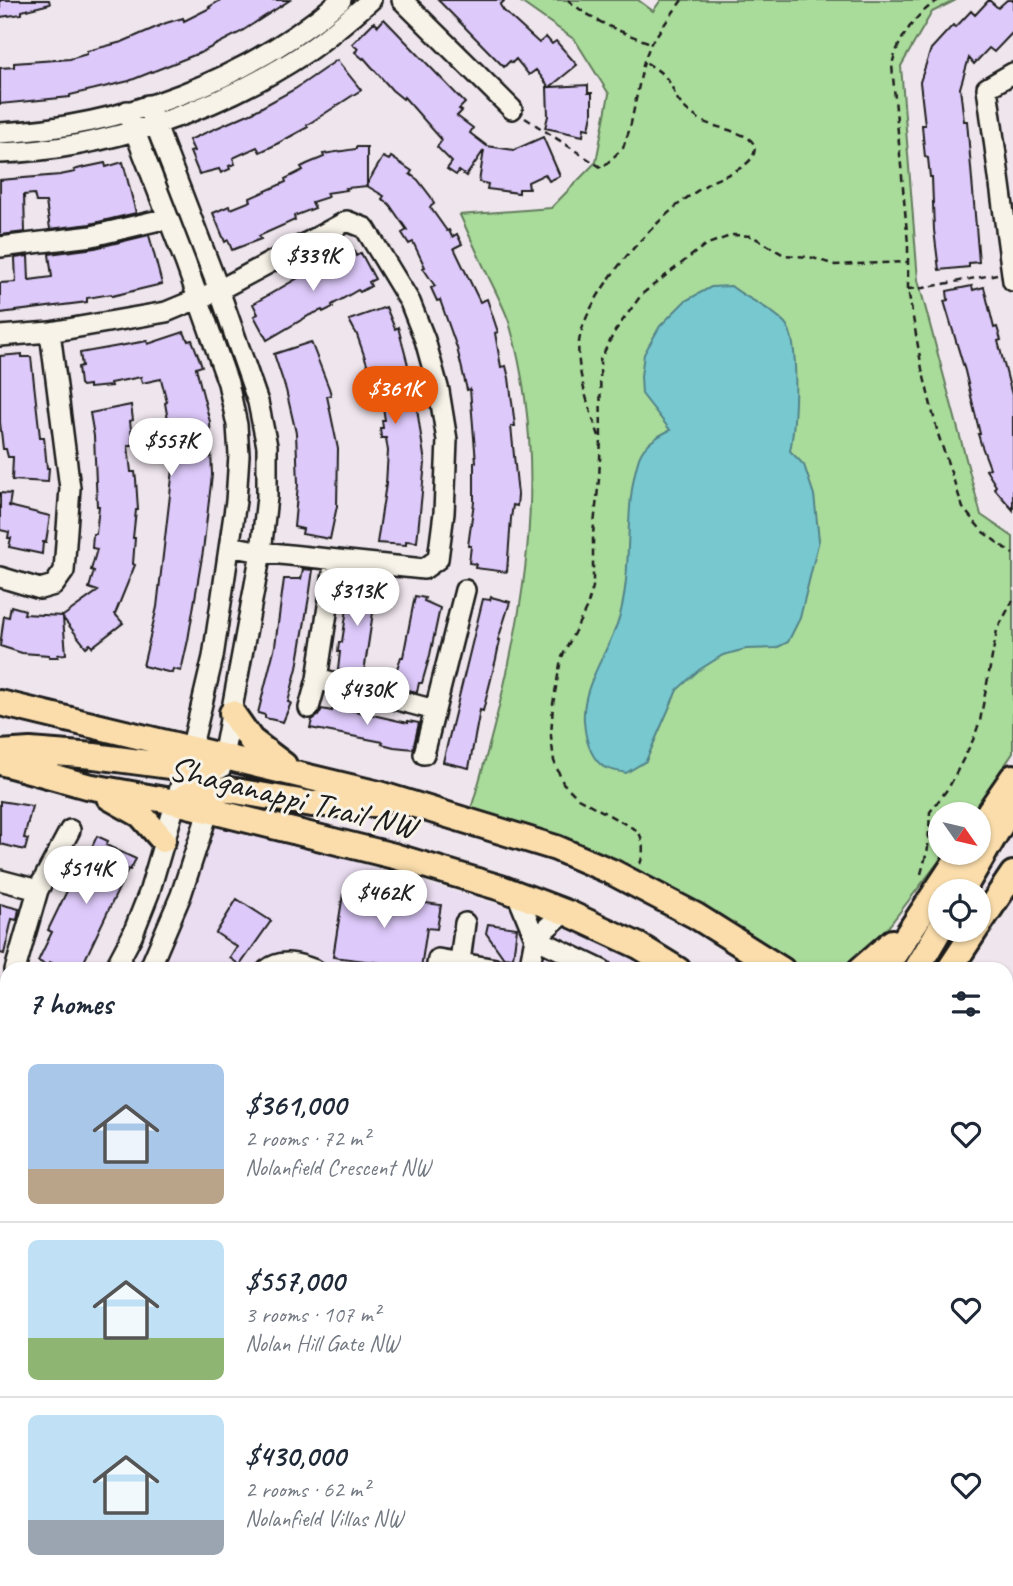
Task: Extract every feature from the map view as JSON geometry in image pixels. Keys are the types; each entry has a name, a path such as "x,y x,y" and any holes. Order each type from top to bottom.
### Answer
{"main road":[{"name":"Shaganappi Trail NW","path":"0,703 188,760"},
{"path":"232,713 251,740 293,772"},
{"path":"0,753 30,751 188,760 200,771 214,766 223,758"},
{"name":"Shaganappi Trail NW","path":"223,758 293,772 417,804 556,848 632,882 696,916 769,962"},
{"name":"Shaganappi Trail NW","path":"0,762 86,786 176,802 213,800 517,894 565,912 639,946 665,962"},
{"path":"991,809 1013,777"},
{"path":"86,786 141,815 163,841"},
{"path":"213,800 417,804"},
{"path":"969,879 1013,804"},
{"path":"889,962 953,865"},
{"path":"991,906 1013,874"},
{"path":"869,962 914,923"},
{"path":"921,962 932,942"},
{"path":"954,962 967,942"}],"street":[{"path":"0,133 28,131 127,111 207,83 252,61 341,0"},
{"path":"0,153 68,145 154,125 240,89 273,72 331,35 371,0"},
{"path":"402,0 512,109"},
{"path":"1012,273 987,88 1013,73"},
{"path":"148,105 219,289 258,402 267,446 267,497 261,552 223,758 213,800 181,895 152,962"},
{"path":"119,962 149,893 188,760 213,657 230,546 239,455 237,425 228,383 127,111"},
{"path":"0,247 92,236 168,218"},
{"path":"0,336 50,332 166,312 219,289 347,221 365,228 410,302 429,353 439,391 447,440 444,513 438,559 424,569 261,552 230,546"},
{"path":"0,577 40,589 54,585 64,571 70,488 50,332"},
{"path":"309,708 317,680 335,560"},
{"path":"424,754 465,590"},
{"path":"317,680 435,710"},
{"path":"17,962 38,890 70,830"},
{"path":"0,880 38,890"},
{"path":"517,894 536,938 531,962"},
{"path":"536,938 565,912"},
{"path":"466,923 469,962"},
{"path":"536,938 586,962"}],"path":[{"path":"568,0 587,16 604,25 650,43"},
{"path":"512,109 602,168 623,148 650,43 682,0"},
{"path":"939,0 926,8 912,25 891,65 908,244 908,289 922,369 938,434 963,508 982,532 1013,554"},
{"path":"601,439 592,418 579,355 583,327 600,295 635,247 673,209 710,182 745,165 754,149 748,138 707,124 692,115 677,98 667,78 644,61"},
{"path":"632,882 643,858 642,836 638,831 578,798 563,783 554,761 551,736 553,704 561,659 587,607 593,587 593,534 601,439 600,360 615,331 642,294 705,245 733,235 752,236 784,254 810,257 835,265 908,262"},
{"path":"908,289 1012,273"},
{"path":"921,874 928,848 930,812 954,778 981,721 997,630 1013,600"}],"shaded area":[{"path":"215,821 582,929 642,962 136,962"}],"green space":[{"path":"518,0 638,0 653,11 661,0 956,0 932,12 901,66 918,280 981,515 1013,537 1013,753 980,802 928,802 928,865 936,865 869,952 858,962 786,962 700,906 544,833 471,809 488,750 516,628 530,505 530,444 523,383 509,322 460,215 551,208 596,162 609,94 575,40"}],"water":[{"path":"731,286 773,312 790,332 795,364 795,404 790,451 804,465 814,495 819,540 800,618 788,642 776,648 746,649 723,655 699,670 677,690 646,761 626,773 612,770 601,765 591,750 585,727 584,707 592,679 621,611 627,573 631,496 639,458 648,445 670,430 642,394 644,354 660,326 685,301 711,287"}],"building":[{"path":"0,0 49,0 50,4 22,11 22,14 0,17"},
{"path":"221,0 290,0 239,33 202,52 129,81 70,97 0,104 0,68 14,67 14,63 70,59 87,54 87,51 122,42 166,23 183,18 184,21"},
{"path":"438,0 505,0 500,5 504,11 539,43 546,37 552,44 556,41 577,65 550,87 588,85 588,93 592,93 589,129 584,128 583,136 545,128 549,87 536,70 529,75 516,59 504,67"},
{"path":"989,0 998,8 1007,0 1013,0 1013,32 994,52 989,48 974,64 969,58 960,88 964,121 967,121 979,262 969,263 969,267 939,270 932,177 928,158 925,157 922,125 925,125 920,82 931,49 953,25 956,27 971,11 975,15"},
{"path":"384,19 465,103 457,116 473,128 470,133 487,146 514,150 543,137 560,176 549,181 545,174 528,182 529,189 519,189 519,193 487,189 488,184 479,182 484,150 466,176 459,171 456,175 447,169 452,162 437,147 442,140 404,97 403,99 392,90 364,58 355,52 358,49 352,44 374,22 378,26"},
{"path":"337,60 361,90 307,125 308,127 273,146 260,152 257,147 233,158 235,164 229,166 230,169 221,173 219,169 199,174 190,152 194,151 189,140 253,112 295,89"},
{"path":"367,147 367,184 383,157 389,160 391,157 412,171 410,174 431,197 434,204 430,207 447,231 449,230 452,237 457,234 462,244 454,248 480,302 487,299 498,332 495,333 501,367 506,366 509,378 515,426 511,426 518,495 517,506 513,505 511,518 507,572 475,568 476,564 469,563 471,546 468,546 476,462 470,389 467,390 457,348 440,300 437,301 431,288 435,286 423,268 425,267 413,242 409,244 402,233 407,230 389,204 382,199 384,196 367,186 326,193 328,197 312,202 315,208 294,216 295,220 259,236 261,239 232,250 228,240 225,242 213,213 251,201 250,198 286,182 285,179 303,170 301,167 324,157 323,154"},
{"path":"123,162 136,213 90,224 50,229 46,202 36,202 34,194 24,195 25,232 0,235 0,180 60,175 105,163 106,167"},
{"path":"149,235 162,284 112,296 87,298 87,302 0,313 0,283 16,282 15,258 28,256 29,280 52,277 49,254 95,248"},
{"path":"352,247 356,256 361,253 375,279 369,282 371,286 360,292 358,290 332,305 333,307 310,315 267,340 254,316 258,314 253,304"},
{"path":"972,286 973,290 984,287 994,328 997,327 1001,340 998,341 1013,399 1013,510 994,488 996,486 986,470 990,468 978,434 965,371 944,301 948,300 947,291"},
{"path":"386,307 395,329 398,327 414,388 425,463 417,542 406,541 406,545 377,543 386,484 388,451 386,438 381,438 380,428 383,428 382,420 385,420 381,394 376,396 374,389 372,390 369,379 372,378 349,320"},
{"path":"184,332 188,341 192,340 202,366 196,368 210,422 212,475 188,640 181,671 173,669 172,673 143,666 157,607 173,469 172,447 167,448 166,438 171,437 161,379 142,383 141,377 110,383 111,386 89,388 89,385 80,384 78,367 82,366 80,353 147,341 148,344"},
{"path":"311,342 331,395 327,396 338,449 337,506 330,539 302,534 303,529 294,527 298,484 296,433 274,354"},
{"path":"22,354 22,357 31,357 40,437 44,437 49,468 48,482 12,480 13,457 8,457 6,449 3,449 0,422 0,356"},
{"path":"131,405 133,445 128,445 131,472 135,472 138,510 133,538 135,565 115,614 123,623 92,647 90,644 86,647 63,618 66,654 58,657 22,653 0,646 4,616 9,617 11,606 25,610 24,614 63,616 98,591 89,588 97,549 92,548 99,506 90,413"},
{"path":"0,493 11,494 9,506 50,516 42,554 9,547 9,532 0,530"},
{"path":"303,569 313,570 297,668 288,702 291,703 283,722 265,718 265,715 258,713 275,646 284,579 301,579"},
{"path":"351,582 377,586 364,672 357,673 338,670 338,652 339,642 342,642"},
{"path":"415,596 425,598 424,601 440,608 430,655 417,692 391,686 403,657"},
{"path":"491,597 510,602 498,640 483,711 480,710 469,768 443,762 483,599 490,600"},
{"path":"333,706 408,723 419,723 413,749 310,728 312,720 322,709 332,711"},
{"path":"0,801 32,806 24,838 28,839 25,850 0,844"},
{"path":"97,836 108,841 106,845 136,859 130,870 128,869 84,962 40,962 38,961 52,932 48,930 80,864 83,866"},
{"path":"343,894 441,905 437,929 427,928 422,962 373,962 333,957"},
{"path":"237,899 271,921 242,962 230,958 237,947 216,933"},
{"path":"0,904 19,909 17,920 12,919 4,954 0,953"},
{"path":"488,924 517,928 513,958 503,957 486,933"}]}
